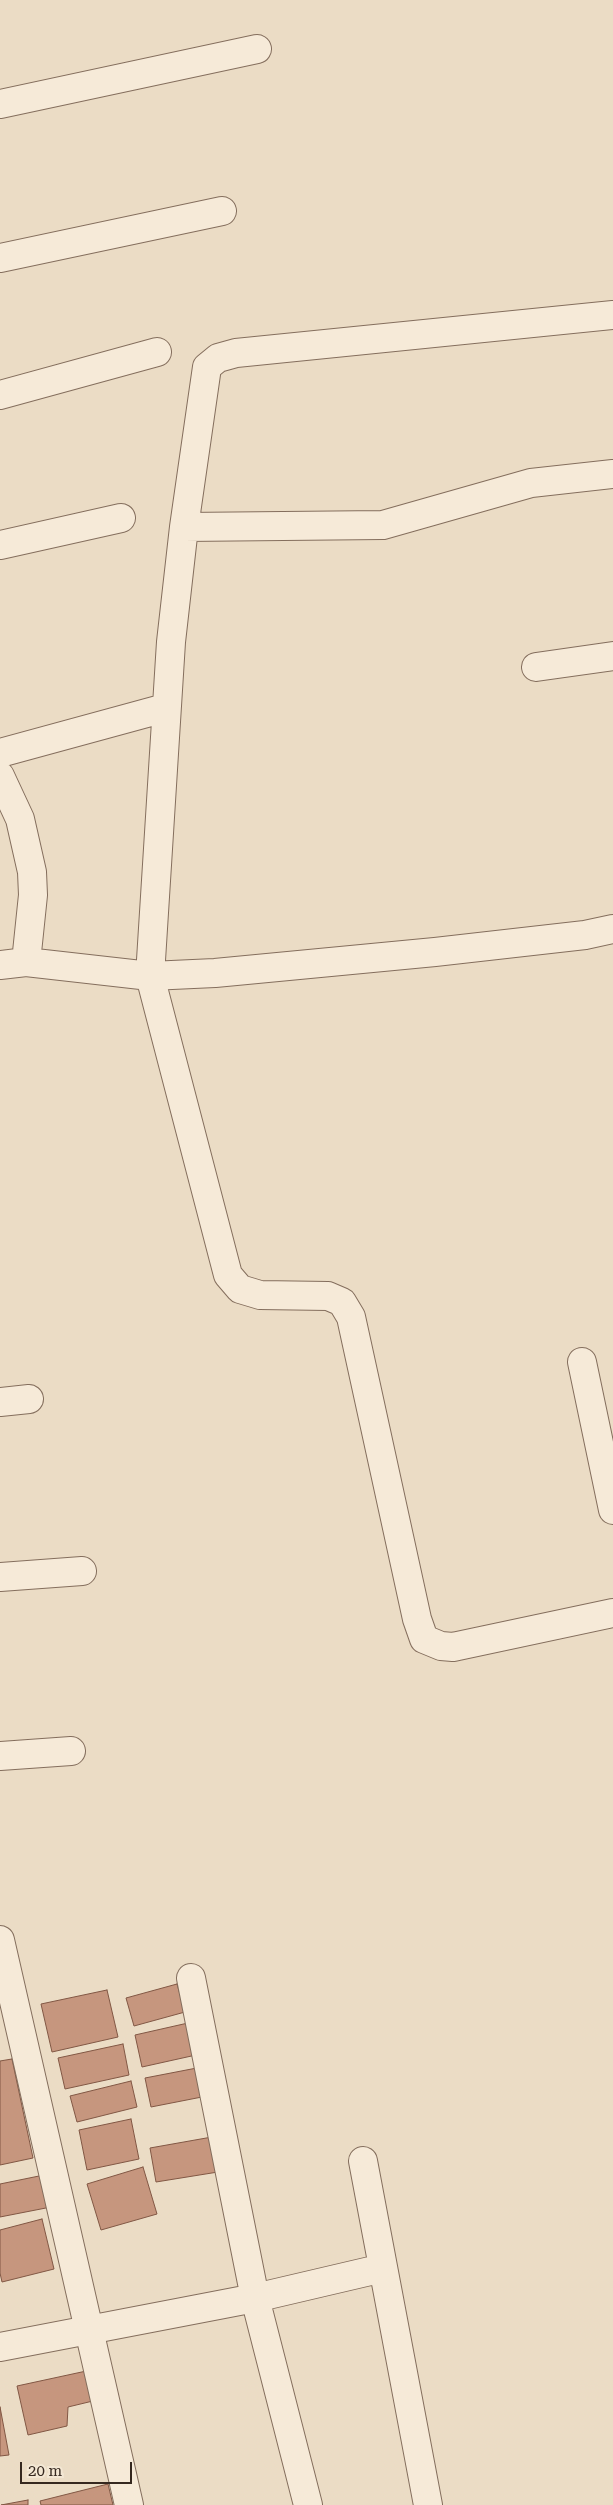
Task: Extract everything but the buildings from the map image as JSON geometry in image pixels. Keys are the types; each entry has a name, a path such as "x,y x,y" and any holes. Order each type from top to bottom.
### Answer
{"street":[{"path":"0,104 257,49"},
{"path":"0,258 222,211"},
{"path":"613,315 236,353 218,358 207,367 202,386 184,528 165,708 150,976 228,1275 240,1289 260,1295 328,1296 342,1302 351,1318 417,1619 424,1639 441,1646 453,1647 613,1613"},
{"path":"0,395 157,352"},
{"path":"184,528 383,525 531,483 613,474"},
{"path":"0,545 121,518"},
{"path":"536,667 613,656"},
{"path":"0,753 165,708"},
{"path":"0,776 20,819 32,872 34,895 13,963 150,976 215,973 425,953 585,934 613,928"},
{"path":"582,1362 613,1510"},
{"path":"0,1402 29,1399"},
{"path":"0,1577 82,1571"},
{"path":"0,1756 72,1751"},
{"path":"0,1940 129,2505"},
{"path":"191,1978 255,2298 308,2505"},
{"path":"363,2160 428,2505"},
{"path":"0,2347 90,2328 255,2298 383,2268"}]}
